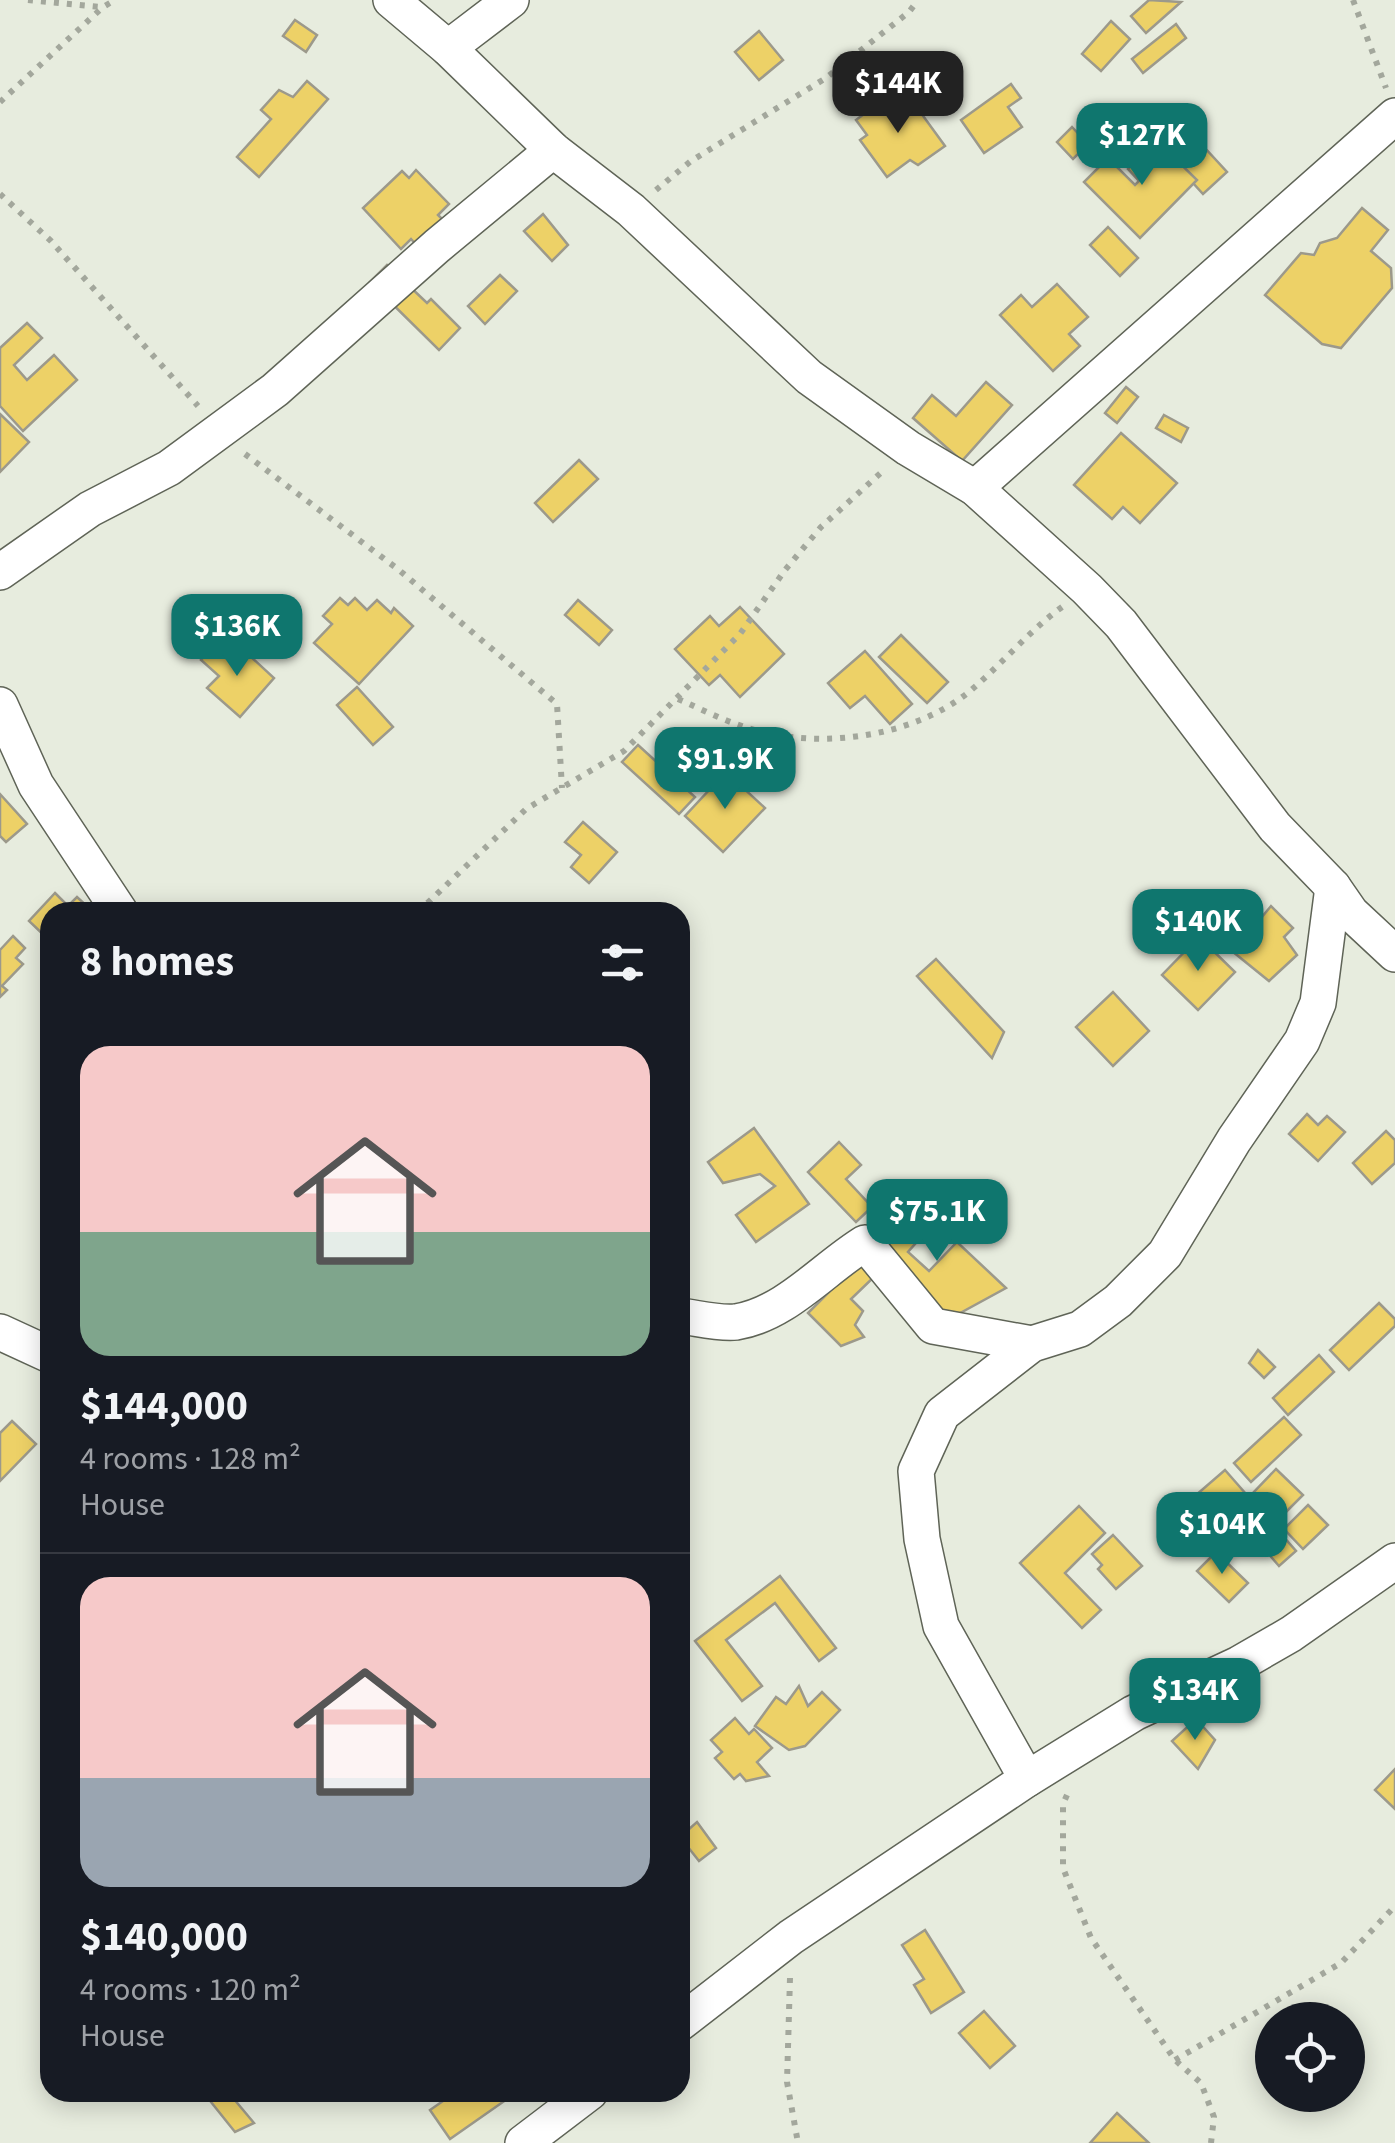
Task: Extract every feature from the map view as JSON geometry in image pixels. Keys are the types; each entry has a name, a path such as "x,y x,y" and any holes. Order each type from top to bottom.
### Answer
{"street":[{"path":"392,0 448,48 553,150 632,210 809,377 908,448 975,488 1087,589 1121,624 1276,827 1333,887 1351,913 1395,954"},
{"path":"448,48 512,0"},
{"path":"975,488 1392,106"},
{"path":"0,572 90,508 169,468 274,390 553,150"},
{"path":"0,705 36,785 113,902"},
{"path":"1027,1778 941,1626 922,1539 916,1471 942,1414 1032,1344 1080,1328 1118,1302 1165,1254 1234,1140 1302,1040 1318,1004 1333,887"},
{"path":"690,1317 735,1322 780,1306 866,1243 933,1326 1032,1344"},
{"path":"0,1332 40,1350"},
{"path":"690,2015 790,1937 1027,1778 1134,1713 1240,1664 1291,1634 1395,1561"},
{"path":"523,2143 577,2102"}],"path":[{"path":"28,0 102,7"},
{"path":"0,102 102,7 116,0"},
{"path":"632,210 691,161 826,78 910,12 918,0"},
{"path":"1353,0 1392,106"},
{"path":"0,194 52,241 207,416"},
{"path":"233,445 399,570 557,704 562,788"},
{"path":"428,902 526,808 624,751 740,634 821,527 908,448"},
{"path":"678,699 744,727 782,736 852,736 904,728 968,693 1041,624 1087,589"},
{"path":"1088,1742 1063,1804 1063,1868 1091,1938 1175,2060 1201,2083 1214,2117 1210,2143"},
{"path":"1175,2060 1340,1963 1395,1906"},
{"path":"790,1937 788,2082 798,2143"}],"building":[{"path":"1149,0 1181,2 1146,33 1131,16"},
{"path":"295,20 317,35 306,52 283,36"},
{"path":"1111,21 1130,39 1101,71 1082,54"},
{"path":"1176,24 1186,38 1143,73 1132,59"},
{"path":"759,31 783,60 759,80 735,52"},
{"path":"307,81 328,99 259,177 237,157 271,119 261,110 279,90 293,97"},
{"path":"1011,84 1021,98 1008,107 1022,127 984,153 961,120"},
{"path":"910,98 945,146 918,165 910,160 887,177 860,140 867,135 856,120 884,99 893,111"},
{"path":"1168,108 1227,172 1203,194 1144,129"},
{"path":"1072,127 1088,144 1073,159 1057,142"},
{"path":"1156,140 1197,180 1140,238 1084,182 1108,158 1135,185 1139,181 1128,169"},
{"path":"416,170 449,204 438,215 449,226 422,251 411,239 401,249 363,208 402,171 409,178"},
{"path":"1362,208 1388,230 1371,251 1391,268 1392,288 1341,348 1322,344 1265,295 1301,253 1314,255 1320,243 1337,238"},
{"path":"543,214 568,245 552,261 524,231"},
{"path":"1108,227 1138,258 1120,276 1090,245"},
{"path":"387,265 427,303 431,299 460,328 439,350 370,282"},
{"path":"500,275 517,291 485,324 468,306"},
{"path":"1057,284 1088,317 1069,334 1080,346 1053,371 1000,315 1021,295 1032,307"},
{"path":"27,323 42,338 14,365 27,380 54,355 77,380 23,431 0,406 0,348"},
{"path":"986,382 1012,405 962,461 913,418 932,395 956,416"},
{"path":"1126,387 1138,397 1117,423 1105,413"},
{"path":"0,414 29,442 0,472"},
{"path":"1164,415 1188,428 1181,442 1156,428"},
{"path":"1121,433 1177,483 1140,523 1123,507 1112,519 1074,485"},
{"path":"579,460 598,479 553,522 535,503"},
{"path":"340,598 348,605 355,598 367,610 377,600 391,613 394,608 413,626 359,684 314,643 332,624 323,616"},
{"path":"578,600 612,630 599,645 565,615"},
{"path":"740,607 784,654 740,697 720,675 709,685 675,649 710,616 719,626"},
{"path":"901,635 948,682 927,703 879,657"},
{"path":"238,645 274,678 240,717 207,688 219,676 201,660 213,647 226,658"},
{"path":"865,651 912,704 890,724 865,696 850,708 828,683"},
{"path":"357,687 393,727 373,745 337,705"},
{"path":"638,745 695,797 679,814 622,762"},
{"path":"726,772 765,808 723,852 685,816"},
{"path":"0,794 27,824 6,842 0,836"},
{"path":"583,822 617,852 589,883 571,867 581,855 565,842"},
{"path":"55,893 64,902 47,902"},
{"path":"1241,896 1261,918 1271,906 1293,928 1284,937 1297,955 1269,981 1201,926"},
{"path":"40,909 40,931 29,921"},
{"path":"13,936 25,948 16,958 23,964 2,986 7,990 0,997 0,950"},
{"path":"1199,937 1235,972 1198,1010 1162,975"},
{"path":"936,959 1004,1032 992,1058 917,976"},
{"path":"1113,992 1149,1031 1113,1066 1076,1027"},
{"path":"1307,1114 1318,1125 1327,1116 1345,1132 1318,1161 1289,1134"},
{"path":"754,1128 809,1204 756,1242 736,1215 775,1186 760,1174 723,1183 708,1162"},
{"path":"1386,1131 1395,1140 1395,1163 1372,1184 1353,1163"},
{"path":"839,1142 861,1165 846,1179 872,1207 856,1222 808,1172"},
{"path":"916,1197 938,1218 908,1252 929,1271 957,1242 1006,1288 951,1318 872,1244"},
{"path":"861,1260 876,1275 851,1299 863,1311 855,1325 864,1337 841,1346 808,1313"},
{"path":"1379,1303 1395,1319 1395,1326 1349,1370 1330,1350"},
{"path":"1258,1350 1275,1367 1264,1378 1249,1363"},
{"path":"1319,1355 1334,1372 1288,1415 1273,1398"},
{"path":"1284,1417 1301,1435 1251,1482 1234,1463"},
{"path":"12,1421 36,1444 0,1481 0,1433"},
{"path":"1276,1469 1303,1495 1280,1518 1253,1493"},
{"path":"1225,1470 1296,1551 1279,1566 1225,1504 1183,1542 1166,1521"},
{"path":"1308,1505 1328,1525 1303,1549 1284,1529"},
{"path":"1079,1506 1105,1533 1065,1573 1101,1610 1082,1628 1020,1563"},
{"path":"1113,1535 1142,1566 1116,1589 1098,1569 1102,1565 1092,1554"},
{"path":"1216,1552 1248,1583 1229,1602 1197,1571"},
{"path":"780,1576 836,1648 819,1661 775,1603 726,1640 762,1686 742,1701 695,1641"},
{"path":"799,1686 808,1706 822,1692 840,1710 805,1746 789,1750 755,1726 776,1697 786,1704"},
{"path":"735,1718 749,1734 754,1729 772,1748 757,1762 769,1776 746,1781 740,1774 734,1779 715,1758 722,1752 711,1740"},
{"path":"1196,1719 1215,1740 1198,1769 1172,1741"},
{"path":"1395,1769 1395,1809 1375,1790"},
{"path":"697,1822 716,1848 699,1861 690,1850 690,1828"},
{"path":"925,1930 964,1992 931,2013 914,1985 924,1979 902,1945"},
{"path":"984,2011 1015,2046 990,2068 959,2033"},
{"path":"211,2102 236,2102 254,2123 235,2132"},
{"path":"442,2102 503,2102 450,2139 430,2110"},
{"path":"1117,2113 1149,2143 1090,2143"}]}
